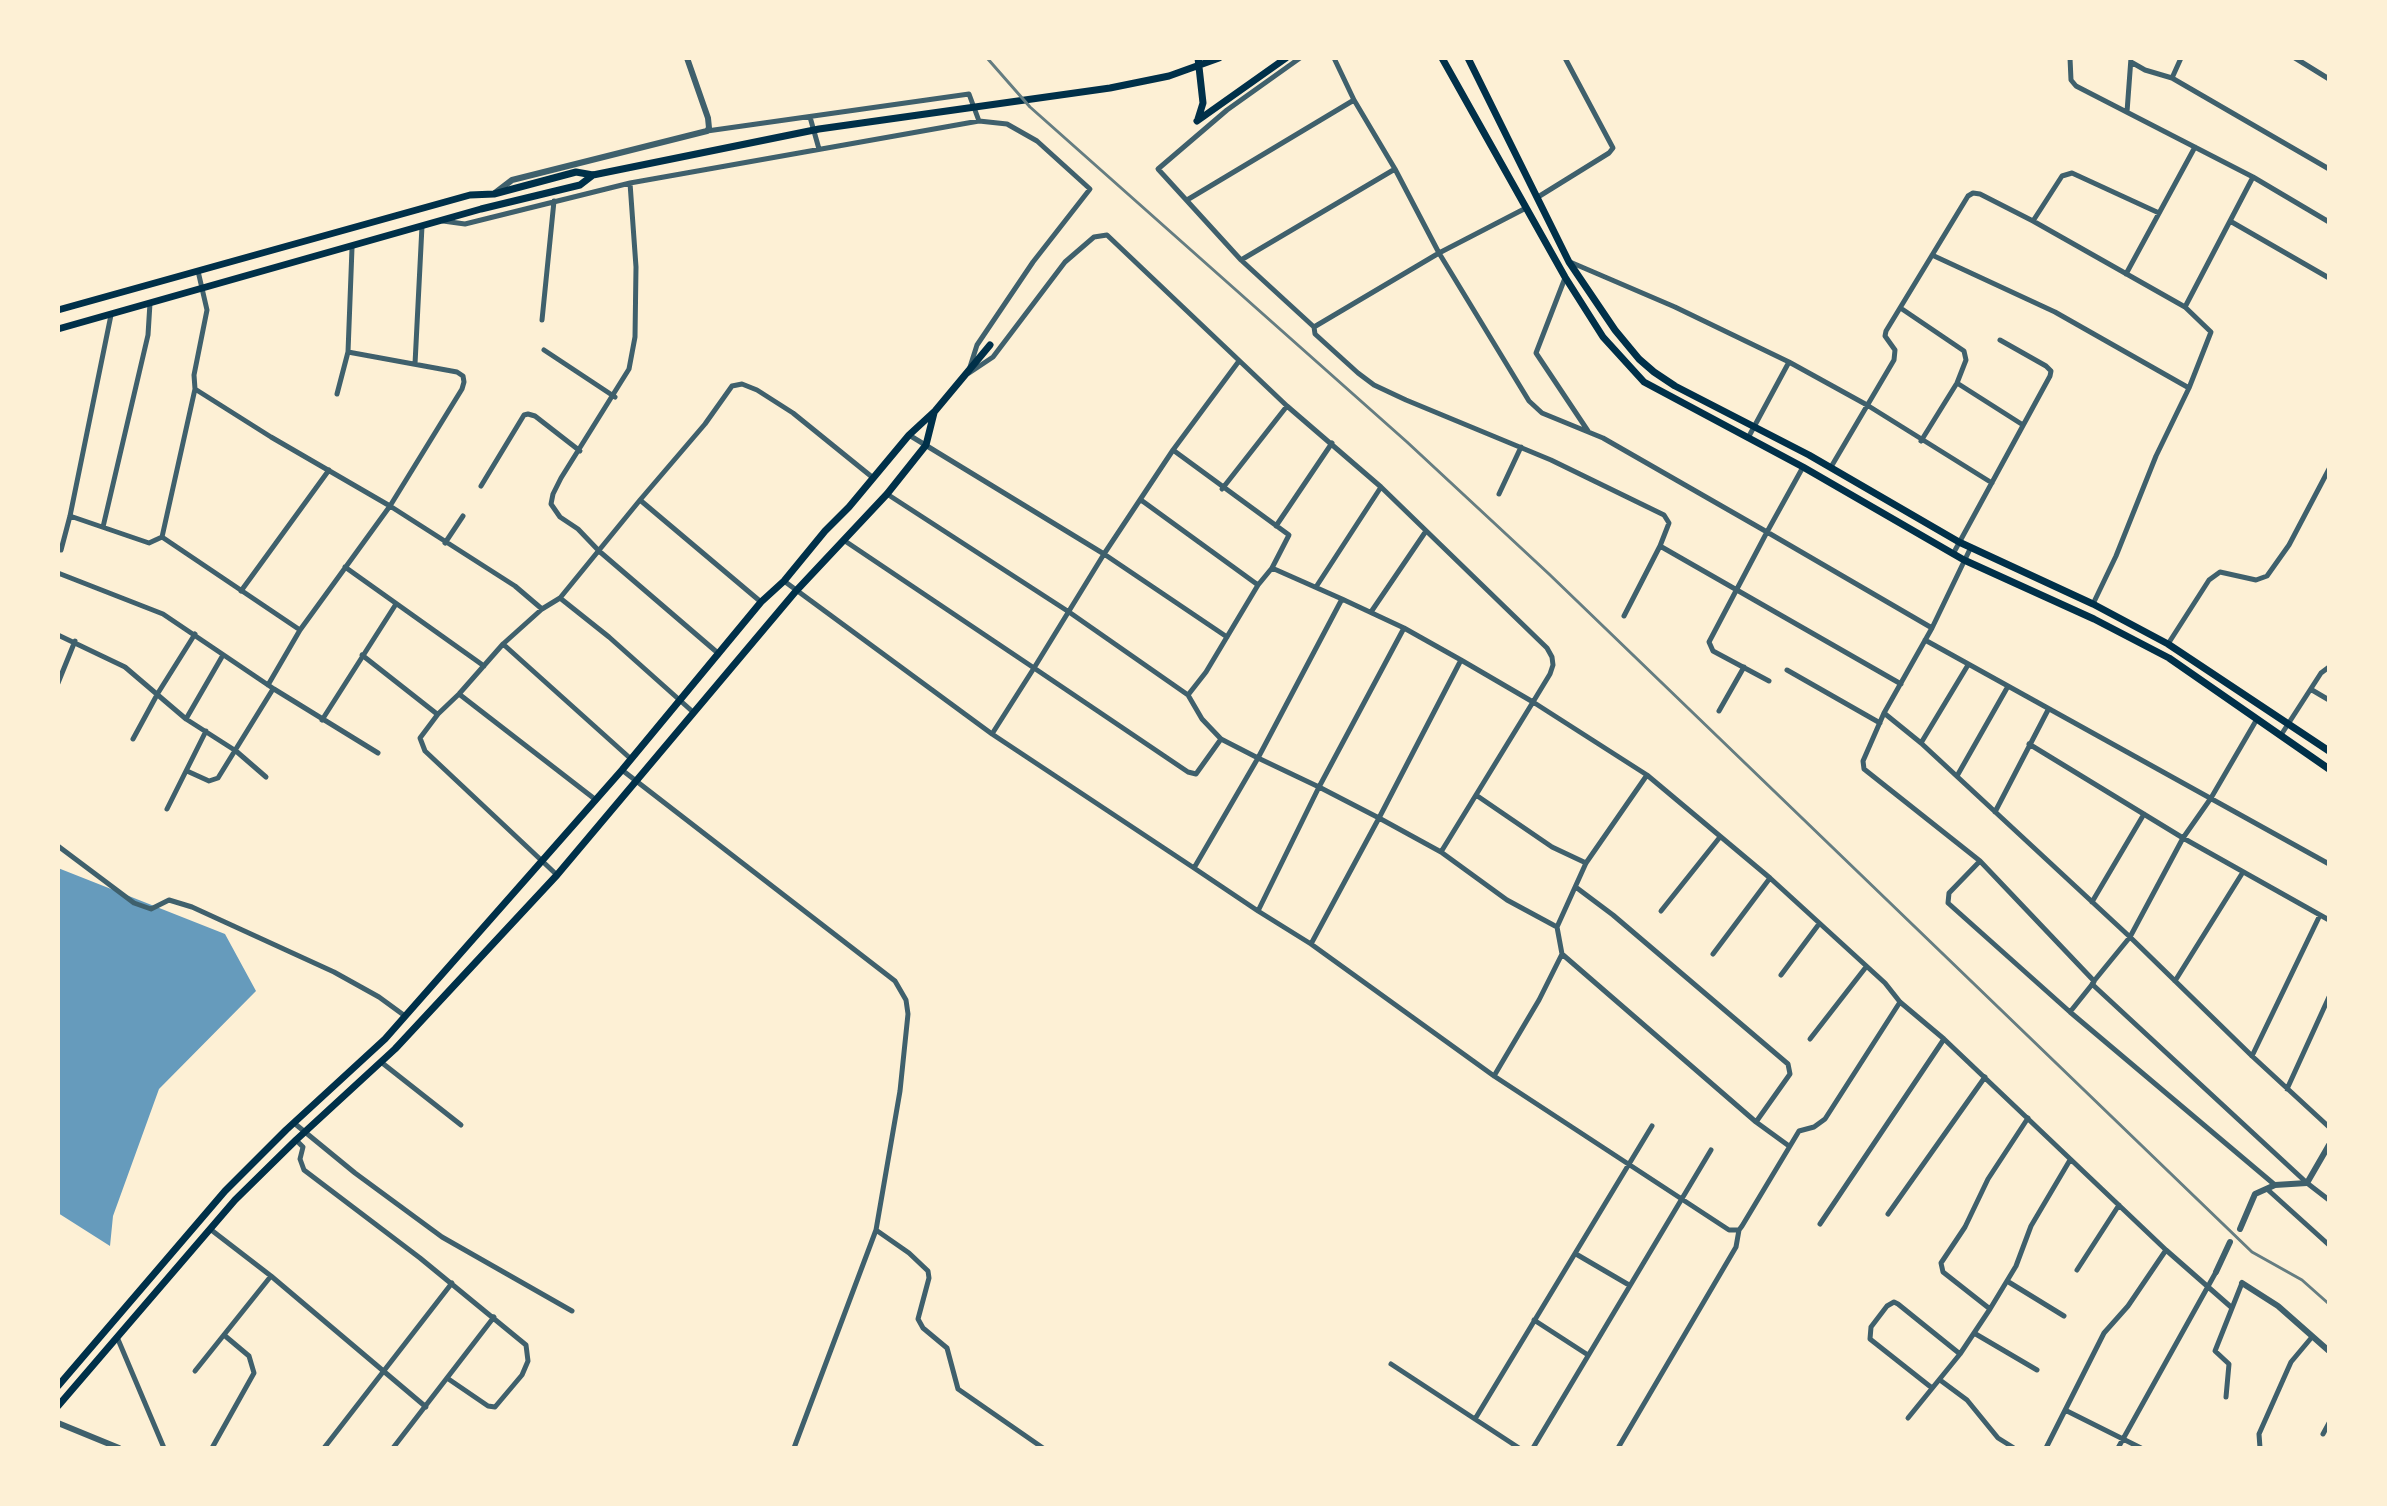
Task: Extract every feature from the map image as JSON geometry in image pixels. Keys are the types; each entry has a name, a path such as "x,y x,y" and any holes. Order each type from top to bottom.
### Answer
{"main road":[{"path":"1198,58 1203,103 1197,121 1286,58"},
{"path":"58,310 470,195 494,194 576,172 593,175 819,129 1110,88 1169,76 1219,58"},
{"path":"1442,58 1565,277 1603,337 1644,382 1803,467 1964,560 2094,619 2169,658 2329,769"},
{"path":"1468,58 1569,262 1615,330 1639,359 1675,386 1831,467 1959,542 2093,604 2168,644 2329,751"},
{"path":"58,329 422,226 580,185 593,175"},
{"path":"58,1386 208,1210 294,1123 385,1039 622,770 761,602 784,581 909,435 967,375 990,345"},
{"path":"58,1406 210,1229 304,1132 381,1062 557,875 796,591 887,494 926,445 935,411"}],"street":[{"path":"687,58 708,118 707,131"},
{"path":"1300,58 1227,110 1158,169 1241,260 1314,327 1315,334 1374,385 1521,447 1664,515 1669,523 1660,546 1624,616"},
{"path":"1334,58 1439,253 1529,401 1542,413 1603,438 1932,628"},
{"path":"1538,197 1613,148 1565,58"},
{"path":"2070,58 2071,80 2076,86 2253,177 2329,222"},
{"path":"2172,78 2181,58"},
{"path":"2295,58 2329,79"},
{"path":"2127,112 2131,60"},
{"path":"2131,60 2145,70 2172,78 2329,169"},
{"path":"494,194 512,180 707,131 969,94 979,121"},
{"path":"1187,200 1354,100"},
{"path":"810,117 819,149"},
{"path":"442,221 465,224 630,183 979,121 1007,124 1037,141 1090,189 1033,262 977,345 967,375"},
{"path":"2126,274 2195,147"},
{"path":"1241,260 1395,169"},
{"path":"2033,221 2062,176 2072,173 2159,213"},
{"path":"2185,307 2253,177"},
{"path":"630,183 636,267 635,337 629,369 615,397 561,478 551,504 560,517 578,529 599,551 719,654"},
{"path":"1831,467 1894,360 1895,350 1885,336 1968,196 1973,193 2033,221 2185,307 2211,332 2093,604"},
{"path":"542,320 554,201"},
{"path":"1314,327 1439,253 1527,208"},
{"path":"2230,221 2329,278"},
{"path":"415,364 422,226"},
{"path":"967,375 993,357 1065,262 1094,237 1107,235 1287,406 1381,487 1547,648 1553,665 1441,852"},
{"path":"337,394 348,352 352,248"},
{"path":"1932,255 2055,312 2189,388"},
{"path":"1569,262 1675,307 1789,362 1867,405 1992,483"},
{"path":"162,537 195,389 194,375 207,310 198,269"},
{"path":"1565,277 1536,353 1588,432"},
{"path":"103,527 148,335 150,303"},
{"path":"1902,309 1964,351 1966,360 1957,383 1921,441"},
{"path":"61,550 112,314"},
{"path":"1953,554 2048,382 2051,371 2000,340"},
{"path":"544,350 615,397"},
{"path":"187,771 209,781 218,778 236,751 300,630 390,506 462,389 463,376 457,372 348,352"},
{"path":"992,734 1104,554 1173,450 1239,361"},
{"path":"1748,438 1789,362"},
{"path":"1957,383 2023,425"},
{"path":"557,875 425,751 420,738 438,714 503,644 542,609 560,598 705,424 732,386 742,384 757,390 793,413 872,477"},
{"path":"195,389 390,506 515,586 542,609"},
{"path":"1222,489 1287,406"},
{"path":"481,486 524,415 535,416 580,451"},
{"path":"909,435 1104,554 1227,637"},
{"path":"1276,526 1332,443"},
{"path":"1499,494 1521,447"},
{"path":"1173,450 1222,489 1289,535 1272,568 1188,695"},
{"path":"1769,681 1709,647 1709,642 1803,467"},
{"path":"2168,644 2209,580 2220,572 2256,580 2267,576 2289,545 2329,469"},
{"path":"241,591 329,470"},
{"path":"1316,587 1381,487"},
{"path":"887,494 1069,612 1188,695 1202,719 1221,739 1441,852 1507,900 1557,927"},
{"path":"640,500 761,602"},
{"path":"1141,500 1258,585"},
{"path":"70,516 149,543 162,537"},
{"path":"445,543 463,516"},
{"path":"1371,612 1426,531"},
{"path":"162,537 300,630"},
{"path":"845,541 1192,774 1200,772 1221,739"},
{"path":"1660,546 1901,684"},
{"path":"1971,547 1932,628 1884,713 1863,761 1864,769 1980,861 2093,983 2329,1200"},
{"path":"345,567 484,666"},
{"path":"1272,568 1404,628 1533,702 1647,775 1770,878 2166,1250 2231,1307"},
{"path":"58,573 163,614 322,720 378,753"},
{"path":"784,581 992,734 1311,944 1494,1076 1729,1230 1739,1230"},
{"path":"560,598 693,712"},
{"path":"1194,868 1258,758 1342,599"},
{"path":"322,720 396,604"},
{"path":"1258,911 1319,787 1404,628"},
{"path":"133,739 195,634"},
{"path":"58,635 125,667 186,719 236,751 266,777"},
{"path":"1925,640 2329,864"},
{"path":"58,683 75,641"},
{"path":"503,644 631,759"},
{"path":"186,719 223,655"},
{"path":"362,655 438,714"},
{"path":"1311,944 1461,660"},
{"path":"1921,743 1968,665"},
{"path":"1719,711 1744,667"},
{"path":"2281,735 2321,673 2329,667"},
{"path":"1787,670 1880,723"},
{"path":"1957,776 2007,688"},
{"path":"2312,690 2329,700"},
{"path":"459,694 596,800"},
{"path":"1995,812 2048,710"},
{"path":"1884,713 1957,776 2329,1127"},
{"path":"2070,1012 2130,937 2183,838 2211,798 2257,719"},
{"path":"167,809 206,731"},
{"path":"2029,744 2183,838 2329,920"},
{"path":"622,770 895,981 906,1000 908,1014 900,1091 876,1230 794,1448"},
{"path":"1647,775 1586,863 1557,927 1562,954 1623,1010 1789,1146"},
{"path":"1476,795 1552,847 1586,863"},
{"path":"2092,902 2144,814"},
{"path":"1661,911 1720,837"},
{"path":"58,846 127,899 145,909 169,900 192,907 334,972 379,997 405,1016"},
{"path":"1980,861 1949,893 1948,903 2070,1012 2275,1185"},
{"path":"2175,981 2243,872"},
{"path":"1713,954 1770,878"},
{"path":"1577,888 1788,1064 1790,1074 1756,1122"},
{"path":"2252,1056 2320,915"},
{"path":"1781,975 1819,924"},
{"path":"1494,1076 1562,954"},
{"path":"1810,1039 1866,967"},
{"path":"2287,1089 2329,997"},
{"path":"1618,1448 1736,1247 1739,1230 1789,1146 1799,1131 1814,1127 1825,1119 1900,1002"},
{"path":"1820,1224 1944,1039"},
{"path":"381,1062 461,1125"},
{"path":"1888,1214 1985,1077"},
{"path":"1990,1309 1943,1272 1941,1263 1971,1216 1988,1179 2028,1118"},
{"path":"294,1123 442,1237 572,1311"},
{"path":"1475,1419 1652,1126"},
{"path":"296,1140 303,1147 300,1164 304,1170 452,1283 526,1345 528,1361 522,1375 499,1404 492,1407 447,1378"},
{"path":"2307,1183 2329,1145"},
{"path":"1533,1448 1711,1150"},
{"path":"1908,1418 1960,1354 1990,1309 2016,1266 2031,1226 2070,1160"},
{"path":"2240,1229 2255,1194 2275,1185 2307,1183"},
{"path":"2267,1189 2329,1245"},
{"path":"2077,1270 2119,1205"},
{"path":"210,1229 384,1369 426,1407"},
{"path":"876,1230 928,1271 929,1278 918,1319 923,1328 947,1348 958,1389 1043,1448"},
{"path":"2118,1448 2230,1242"},
{"path":"2046,1448 2110,1323 2128,1306 2166,1250"},
{"path":"1576,1254 1629,1285"},
{"path":"195,1371 271,1276"},
{"path":"2007,1281 2064,1316"},
{"path":"327,1447 452,1283"},
{"path":"2226,1397 2229,1364 2215,1351 2242,1283 2278,1306 2329,1351"},
{"path":"1932,1388 1870,1339 1871,1327 1887,1306 1894,1302 1898,1304 1960,1354"},
{"path":"393,1448 494,1317"},
{"path":"1534,1320 1588,1355"},
{"path":"1974,1333 2037,1370"},
{"path":"212,1448 254,1373 249,1356 224,1335"},
{"path":"117,1337 164,1448"},
{"path":"2252,1448 2259,1444 2291,1362 2312,1337"},
{"path":"1391,1364 1519,1448"},
{"path":"1940,1380 1967,1400 1998,1438 2014,1448"},
{"path":"2065,1410 2141,1448"},
{"path":"58,1423 119,1448"},
{"path":"2323,1434 2329,1423"}],"water":[{"path":"58,868 225,934 256,991 159,1089 113,1216 110,1246 58,1213"}],"railway":[{"path":"987,58 1030,107 1407,442 1549,574 2252,1252 2302,1280 2329,1304"}]}
